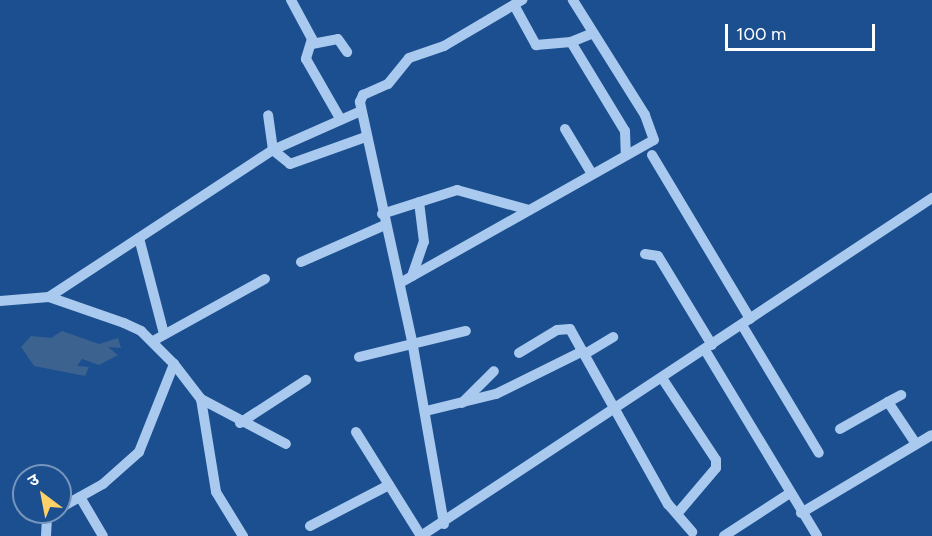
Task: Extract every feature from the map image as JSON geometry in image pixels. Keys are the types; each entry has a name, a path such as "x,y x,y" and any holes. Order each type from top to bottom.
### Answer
{"street":[{"path":"291,0 312,44"},
{"path":"400,283 654,140 655,133 573,0"},
{"path":"440,529 426,411 400,283 383,220 366,137 361,111 363,95 388,84 409,58 444,46 518,3 536,45 572,42 593,33"},
{"path":"341,120 306,59 305,50 312,44 338,39 347,52"},
{"path":"572,42 625,131 626,155"},
{"path":"49,297 273,150 361,111"},
{"path":"268,115 273,150 290,164 366,137"},
{"path":"565,129 592,174"},
{"path":"652,155 819,453"},
{"path":"301,262 419,202 457,190 529,210"},
{"path":"356,432 421,536 440,529 932,198"},
{"path":"412,276 424,242 419,202"},
{"path":"139,238 164,334"},
{"path":"645,254 658,256 801,513 817,536"},
{"path":"153,341 265,279"},
{"path":"0,301 49,297 124,323 153,341 201,399 240,423 286,444"},
{"path":"519,353 562,327 572,331 677,514 692,532"},
{"path":"359,357 412,341 466,331"},
{"path":"426,411 496,394 613,337"},
{"path":"72,501 139,452 174,364"},
{"path":"461,404 494,371"},
{"path":"662,378 716,460 716,468 677,514"},
{"path":"240,423 306,380"},
{"path":"840,429 901,395"},
{"path":"201,399 216,492 243,536"},
{"path":"888,402 916,444"},
{"path":"801,513 932,435"},
{"path":"310,526 389,485"},
{"path":"724,536 790,493"},
{"path":"80,497 103,536"}],"water":[{"path":"62,331 99,344 118,338 121,348 108,347 118,355 99,365 82,359 77,366 89,367 85,376 34,366 21,347 31,336 51,338"}]}
